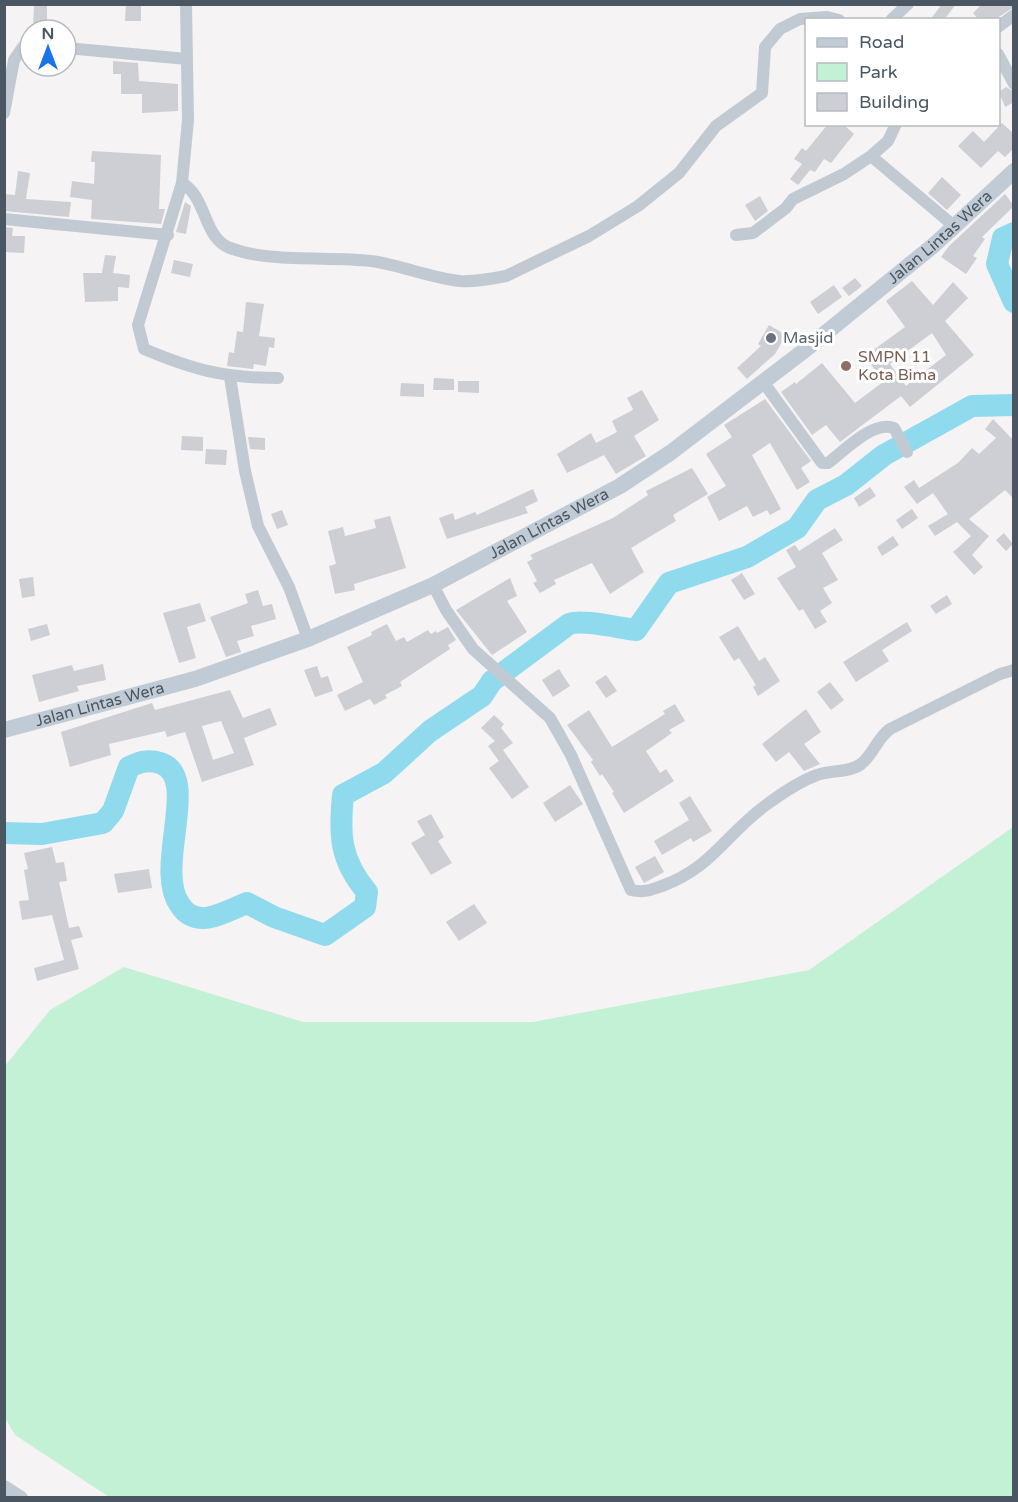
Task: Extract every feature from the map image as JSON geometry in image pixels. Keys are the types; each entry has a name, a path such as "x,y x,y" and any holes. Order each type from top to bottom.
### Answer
{"main road":[{"name":"Jalan Lintas Wera","path":"4,730 195,679 308,639 433,585 620,486 670,453 884,287 1014,171"}],"street":[{"path":"186,4 188,120 183,183 138,325 144,349 188,367 230,377 278,378"},
{"path":"893,18 908,4"},
{"path":"1000,26 1014,15"},
{"path":"813,18 830,18"},
{"path":"183,183 196,197 218,241 229,248 298,257 375,261 460,281 506,276 589,236 638,206 680,173 716,126 758,98 764,89 765,47 780,29 805,19"},
{"path":"78,49 187,59"},
{"path":"4,113 14,60 18,54"},
{"path":"1000,56 1014,84"},
{"path":"736,235 753,233 786,208 793,199 844,174 871,156 888,141 895,126"},
{"path":"871,156 954,226"},
{"path":"4,219 168,236"},
{"path":"230,377 245,471 258,526 289,587 308,639"},
{"path":"764,382 822,463 828,462 871,431 881,427 894,428 907,452"},
{"path":"433,585 462,636 506,682 536,703 556,726 631,890 639,892 680,880 705,864 765,805 801,782 818,774 860,765 874,750 881,735 890,729 1000,674 1014,670"},
{"path":"4,1487 21,1497"}],"green space":[{"path":"1013,827 1013,1497 109,1497 15,1435 5,1418 5,1066 50,1010 124,967 303,1022 533,1022 809,970"}],"building":[{"path":"34,4 47,4 47,18 33,18"},
{"path":"126,4 141,4 141,21 125,21"},
{"path":"942,4 956,4 946,18 932,18"},
{"path":"982,4 1014,4 1014,7 997,18 977,18 973,13"},
{"path":"113,61 138,63 139,81 178,84 178,111 142,113 142,94 121,94 121,74 113,74"},
{"path":"1006,87 1014,92 1014,102 1005,107 1000,91"},
{"path":"1002,123 1014,134 1014,148 1005,157 998,151 981,168 958,146 973,131 984,142"},
{"path":"826,126 845,126 854,134 831,163 824,159 815,172 810,170 798,185 790,179 802,164 794,159 802,148 806,151"},
{"path":"92,151 161,155 159,209 165,209 161,224 91,219 92,200 70,197 72,181 94,184 95,162 91,162"},
{"path":"18,171 30,173 26,199 71,202 69,217 4,211 4,194 15,195"},
{"path":"942,177 961,195 947,210 928,193"},
{"path":"1005,194 1014,206 982,237 985,239 973,256 977,258 966,274 941,257 949,246"},
{"path":"760,196 768,211 755,221 745,205"},
{"path":"185,202 191,206 186,234 176,232"},
{"path":"4,227 13,228 12,236 25,236 24,253 4,252"},
{"path":"105,255 116,256 113,273 130,275 129,288 118,287 118,301 85,302 83,273 102,273"},
{"path":"174,260 193,264 190,277 171,273"},
{"path":"855,278 862,286 849,296 842,288"},
{"path":"912,281 933,305 953,282 968,298 945,321 974,355 910,407 901,396 840,442 826,425 812,435 781,392 795,382 796,384 822,363 855,403 883,382 865,356 905,327 886,301","holes":["932,333 946,355 906,386 890,364"]},
{"path":"834,285 842,297 818,314 810,302"},
{"path":"246,302 264,304 259,336 275,338 274,348 269,347 266,366 254,364 253,369 227,366 229,352 234,353 237,331 243,332"},
{"path":"769,325 786,335 775,354 747,379 737,368 761,346 758,344"},
{"path":"434,378 454,379 454,390 433,390"},
{"path":"458,381 479,381 479,393 458,392"},
{"path":"401,383 424,384 424,397 400,396"},
{"path":"642,390 659,420 634,436 646,456 616,474 604,455 567,473 557,454 591,433 596,443 617,432 612,421 633,409 627,398"},
{"path":"765,399 811,461 801,468 810,482 797,490 770,443 752,455 781,509 770,515 767,510 753,517 747,506 719,521 707,497 726,486 706,454 732,437 724,425"},
{"path":"993,419 1014,441 1014,499 1005,490 969,519 989,536 972,555 983,567 974,575 953,552 971,536 957,522 935,536 928,526 948,514 933,493 917,504 904,487 914,480 919,488 958,463 972,448 979,454 996,438 985,429"},
{"path":"182,436 203,437 203,451 181,450"},
{"path":"248,437 265,438 265,450 250,449"},
{"path":"206,449 227,450 226,465 205,464"},
{"path":"692,468 708,494 673,515 676,521 631,548 644,572 610,594 592,563 554,580 556,584 540,593 533,583 537,581 527,562 533,559 530,555 613,518 648,495 646,491"},
{"path":"870,487 876,496 859,507 854,498"},
{"path":"533,489 538,501 525,507 528,513 447,539 439,518 453,513 455,520 475,512 477,515"},
{"path":"912,509 918,518 902,529 896,520"},
{"path":"282,510 288,525 277,529 271,514"},
{"path":"390,516 406,568 354,584 355,590 335,594 329,566 336,564 328,531 343,527 345,536 376,528 374,520"},
{"path":"835,528 843,540 822,553 838,580 823,588 832,603 820,611 827,622 815,629 803,609 799,611 777,578 796,567 786,550 795,545 799,551"},
{"path":"1004,533 1013,544 1006,551 996,540"},
{"path":"893,536 899,545 882,556 877,547"},
{"path":"742,573 755,594 744,600 731,580"},
{"path":"33,577 35,596 22,598 19,579"},
{"path":"510,578 517,596 507,601 527,632 492,655 456,610"},
{"path":"258,590 263,606 272,604 276,619 251,626 254,636 237,641 241,652 226,657 210,617 248,603 245,594"},
{"path":"947,595 952,604 936,614 930,606"},
{"path":"200,603 206,621 187,627 196,658 179,663 163,613"},
{"path":"907,622 912,631 882,650 889,661 856,682 843,662"},
{"path":"47,624 50,635 31,641 28,629"},
{"path":"387,624 396,641 404,637 407,642 428,630 431,634 448,627 456,640 448,645 450,649 400,682 402,686 385,695 387,698 374,705 370,699 345,711 337,695 363,682 347,647 372,635 371,632"},
{"path":"738,626 759,661 765,657 780,681 758,696 753,687 756,685 739,658 734,661 719,637"},
{"path":"103,664 106,680 77,686 79,691 39,702 32,675 72,665 74,671"},
{"path":"317,666 321,678 328,676 333,691 315,697 304,670"},
{"path":"559,669 570,686 553,697 542,680"},
{"path":"606,675 617,691 606,698 595,682"},
{"path":"830,682 844,700 831,710 817,692"},
{"path":"230,690 243,718 270,708 277,725 244,738 254,765 202,782 185,732 167,737 165,731 109,744 111,755 70,767 61,732 152,703 155,710","holes":["221,721 234,753 213,760 202,726"]},
{"path":"675,704 685,721 669,730 672,733 646,751 660,773 666,769 674,781 624,813 612,793 614,792 602,774 600,776 591,762 593,760 567,725 589,710 612,747 665,714 663,711"},
{"path":"806,709 821,732 804,744 820,764 804,771 789,752 776,762 762,744"},
{"path":"494,715 504,724 501,728 513,743 503,750 529,787 512,799 489,768 499,761 488,746 495,741 481,728"},
{"path":"570,785 583,804 555,822 543,803"},
{"path":"690,796 712,831 693,842 691,838 662,855 654,841 689,820 679,803"},
{"path":"431,814 444,837 438,841 452,863 431,875 411,843 425,835 417,821"},
{"path":"52,847 56,863 64,862 67,881 59,882 69,928 79,926 83,937 71,940 79,969 37,981 34,968 64,960 52,915 22,920 19,901 29,900 24,870 28,869 24,853"},
{"path":"655,856 664,872 644,883 635,867"},
{"path":"149,869 152,888 118,893 114,874"},
{"path":"474,904 487,923 459,941 446,922"}],"waterway":[{"path":"1014,233 1003,238 997,264 1014,302"},
{"path":"4,833 42,834 103,823 113,811 129,767 144,762 160,763 172,771 177,785 178,804 171,869 173,889 184,910 189,915 208,918 247,903 274,917 325,935 365,907 367,892 351,869 343,846 341,823 343,795 384,773 430,731 482,696 492,681 569,624 592,623 636,630 669,583 747,557 797,528 817,500 846,485 884,455 972,406 1014,405"}],"place":[{"name":"Masjid","path":"771,338"},
{"name":"SMPN 11 Kota Bima","path":"846,366"}]}
